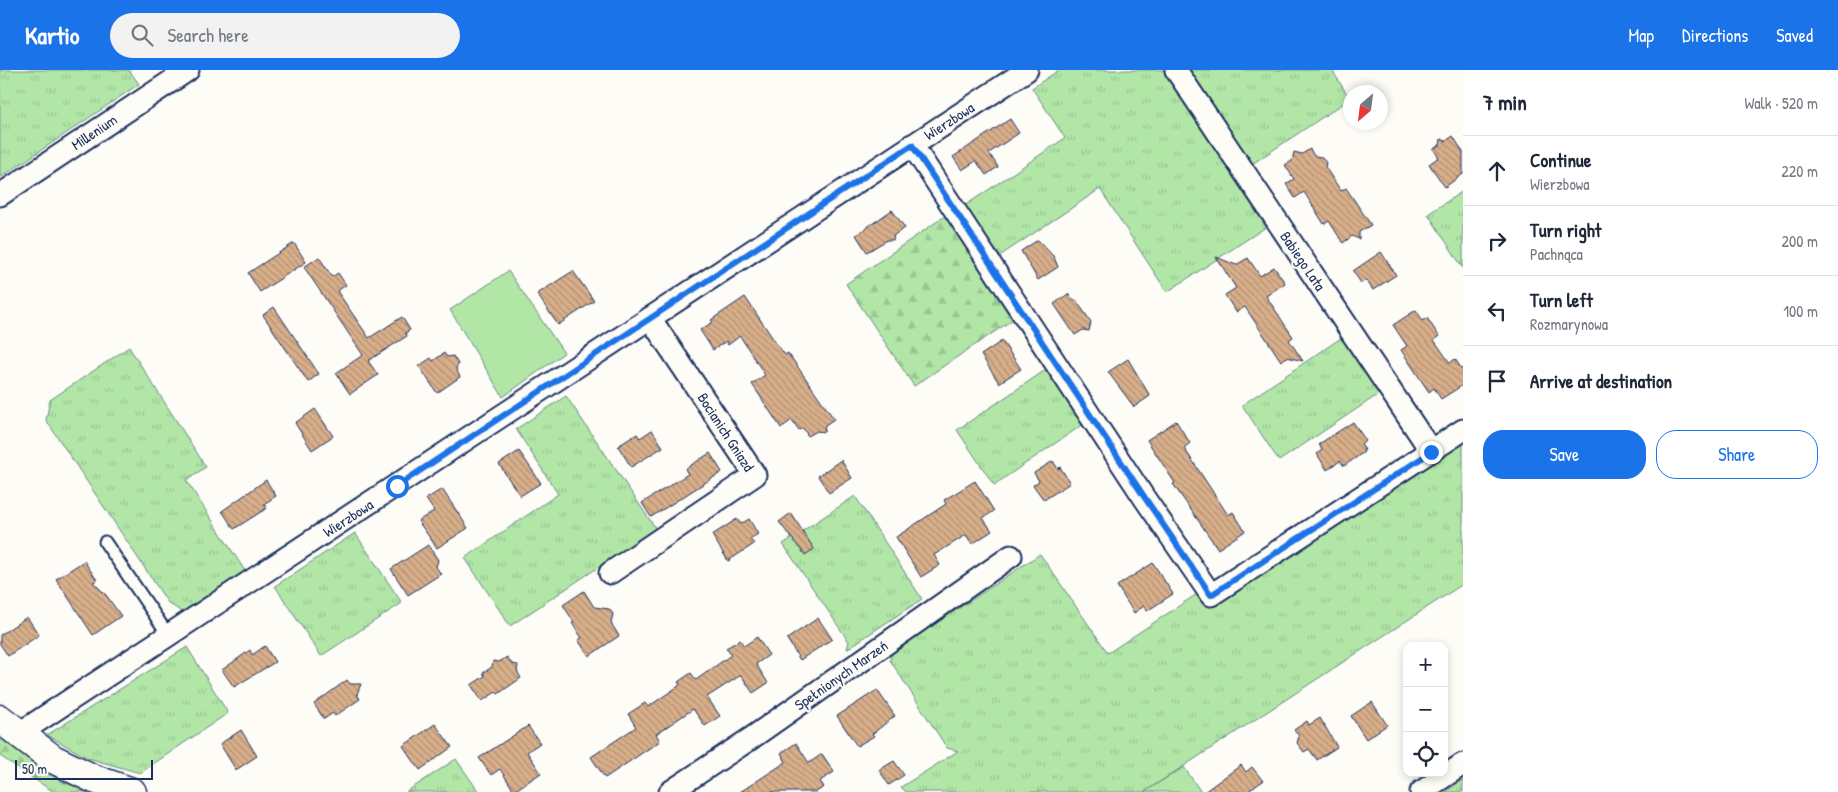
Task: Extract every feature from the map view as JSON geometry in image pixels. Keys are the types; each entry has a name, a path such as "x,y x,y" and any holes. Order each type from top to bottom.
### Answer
{"street":[{"name":"Millenium","path":"0,195 188,70"},
{"name":"Wierzbowa","path":"10,727 29,727 1028,70"},
{"name":"Babiego Lata","path":"1176,70 1431,452"},
{"path":"912,145 1211,595 1463,430"},
{"name":"Bocianich Gniazd","path":"610,573 755,475 650,318"},
{"name":"Spełnionych Marzeń","path":"670,792 750,739 1011,556"},
{"path":"10,727 52,759 68,768 132,792"},
{"path":"1421,792 1463,764"}],"lane":[{"path":"105,542 169,636"}],"green space":[{"path":"0,70 129,70 139,84 0,178"},
{"path":"1059,70 1163,70 1266,227 1167,292 1100,189 998,257 963,207 1065,138 1032,88"},
{"path":"1189,70 1332,70 1343,88 1343,104 1252,164"},
{"path":"1463,191 1463,268 1428,214"},
{"path":"948,214 1015,318 914,386 846,284"},
{"path":"508,271 564,353 503,397 450,310"},
{"path":"1341,338 1379,394 1279,461 1242,405"},
{"path":"129,347 206,467 186,480 245,571 182,612 168,603 46,420 50,400"},
{"path":"1050,367 1085,423 994,485 957,430"},
{"path":"566,396 656,529 510,626 465,558 558,494 516,429"},
{"path":"1463,437 1463,584 1144,792 906,792 901,787 958,751 947,748 890,660 892,653 1040,554 1108,653 1197,594 1205,605"},
{"path":"855,496 922,599 847,649 849,642 783,544"},
{"path":"355,533 402,603 321,656 275,586"},
{"path":"187,647 228,713 140,773 88,758 47,735"},
{"path":"0,734 45,770 34,779 0,756"},
{"path":"456,759 479,792 406,792"},
{"path":"1184,767 1201,792 1144,792"},
{"path":"45,770 62,782 92,792 54,792 34,779"},
{"path":"1463,780 1463,792 1445,792"}],"building":[{"path":"1010,119 1019,133 989,153 998,167 986,175 976,161 962,170 953,157"},
{"path":"1453,136 1463,152 1463,174 1445,187 1429,164 1439,157 1433,149 1440,145 1441,139 1446,141"},
{"path":"1310,149 1314,156 1322,157 1326,163 1325,167 1341,191 1346,188 1371,225 1359,232 1359,239 1352,236 1343,243 1329,221 1324,224 1304,192 1295,198 1286,184 1294,179 1285,165 1292,161 1294,152 1302,154"},
{"path":"892,210 905,228 894,235 893,240 887,240 867,252 856,235"},
{"path":"1038,240 1054,257 1058,267 1038,280 1021,251"},
{"path":"294,243 306,262 260,292 248,273"},
{"path":"1381,252 1396,275 1373,290 1366,280 1361,283 1353,271"},
{"path":"319,257 332,277 338,273 346,285 337,291 369,338 402,317 410,330 405,333 407,336 368,361 378,375 350,394 336,373 363,355 304,267"},
{"path":"1216,257 1236,265 1248,258 1260,276 1274,267 1285,283 1266,296 1293,337 1289,340 1303,361 1287,357 1281,361 1245,307 1236,312 1225,295 1236,288"},
{"path":"573,271 594,301 558,325 537,294"},
{"path":"1068,294 1074,301 1076,300 1091,322 1089,331 1083,330 1075,335 1054,304"},
{"path":"745,297 776,343 785,355 788,353 834,419 825,425 824,432 817,431 808,436 803,428 799,430 792,420 781,428 752,384 765,375 740,336 728,345 726,341 713,350 700,330 713,322 711,320"},
{"path":"274,307 319,374 308,382 263,315"},
{"path":"1416,310 1423,321 1427,318 1439,336 1434,340 1450,363 1455,359 1463,371 1463,385 1441,399 1434,388 1429,392 1401,350 1407,346 1393,325"},
{"path":"1002,341 1021,369 999,383 981,355"},
{"path":"444,353 447,357 453,356 458,364 456,369 460,377 437,393 419,366 431,358 433,361"},
{"path":"1128,359 1150,396 1134,407 1108,372"},
{"path":"315,409 333,436 312,450 295,423"},
{"path":"1176,421 1190,443 1184,448 1228,515 1233,512 1245,531 1218,549 1173,484 1175,483 1147,440"},
{"path":"1353,422 1366,441 1361,444 1365,450 1363,450 1364,452 1344,466 1340,461 1327,470 1317,454 1322,450 1319,444"},
{"path":"652,430 663,447 631,467 618,446 637,434 640,438"},
{"path":"519,451 541,483 520,496 499,464"},
{"path":"710,453 722,472 651,517 642,503 688,474 685,469"},
{"path":"841,460 852,478 829,493 818,476"},
{"path":"1053,461 1058,469 1060,467 1070,483 1044,500 1033,485 1039,481 1034,473"},
{"path":"266,480 276,496 264,504 267,508 234,529 222,511"},
{"path":"975,481 994,511 983,518 992,531 972,544 966,535 934,555 940,565 921,577 896,537 946,504 944,500"},
{"path":"442,489 468,528 437,548 418,521 434,511 426,499"},
{"path":"791,513 814,549 805,555 779,522"},
{"path":"737,519 741,524 749,519 758,534 750,539 754,544 728,561 712,535"},
{"path":"428,545 438,560 436,567 441,574 408,595 391,569"},
{"path":"84,561 97,580 93,582 106,595 121,616 93,635 56,579"},
{"path":"1153,563 1173,594 1147,611 1144,606 1134,613 1117,586"},
{"path":"584,591 594,607 609,609 613,614 611,623 619,636 589,656 578,640 582,638 563,605"},
{"path":"27,617 39,635 8,656 0,644 0,635"},
{"path":"818,618 832,639 800,660 787,639"},
{"path":"757,637 769,655 756,664 768,683 753,693 741,675 707,697 720,716 705,726 693,709 656,734 660,741 605,778 591,757 636,727 628,714 645,703 648,707 680,685 678,682 691,673 696,680 731,655 726,648 740,640 744,646"},
{"path":"265,646 275,662 234,687 222,670 250,650 252,655"},
{"path":"507,657 512,664 518,665 517,671 521,678 498,694 496,692 482,701 471,685 485,676 483,673 492,667 493,661 499,662"},
{"path":"347,680 350,684 361,684 357,694 360,699 335,716 333,713 324,719 314,704"},
{"path":"877,690 895,716 872,734 874,736 857,746 837,716"},
{"path":"1372,702 1387,725 1366,739 1351,716"},
{"path":"1320,718 1337,747 1317,760 1309,749 1304,752 1297,743 1299,736 1294,730 1307,721 1309,725"},
{"path":"435,724 452,747 420,770 403,746"},
{"path":"528,726 540,743 527,752 541,773 514,791 500,769 491,775 479,758"},
{"path":"241,730 257,756 236,770 220,744"},
{"path":"796,743 809,763 822,754 834,772 820,781 824,787 816,792 740,792 786,762 781,753"},
{"path":"894,761 904,775 889,785 879,770"},
{"path":"1241,765 1246,772 1252,767 1263,781 1247,792 1204,792"}],"route":[{"path":"397,486 912,145 1211,595 1431,452"}]}
